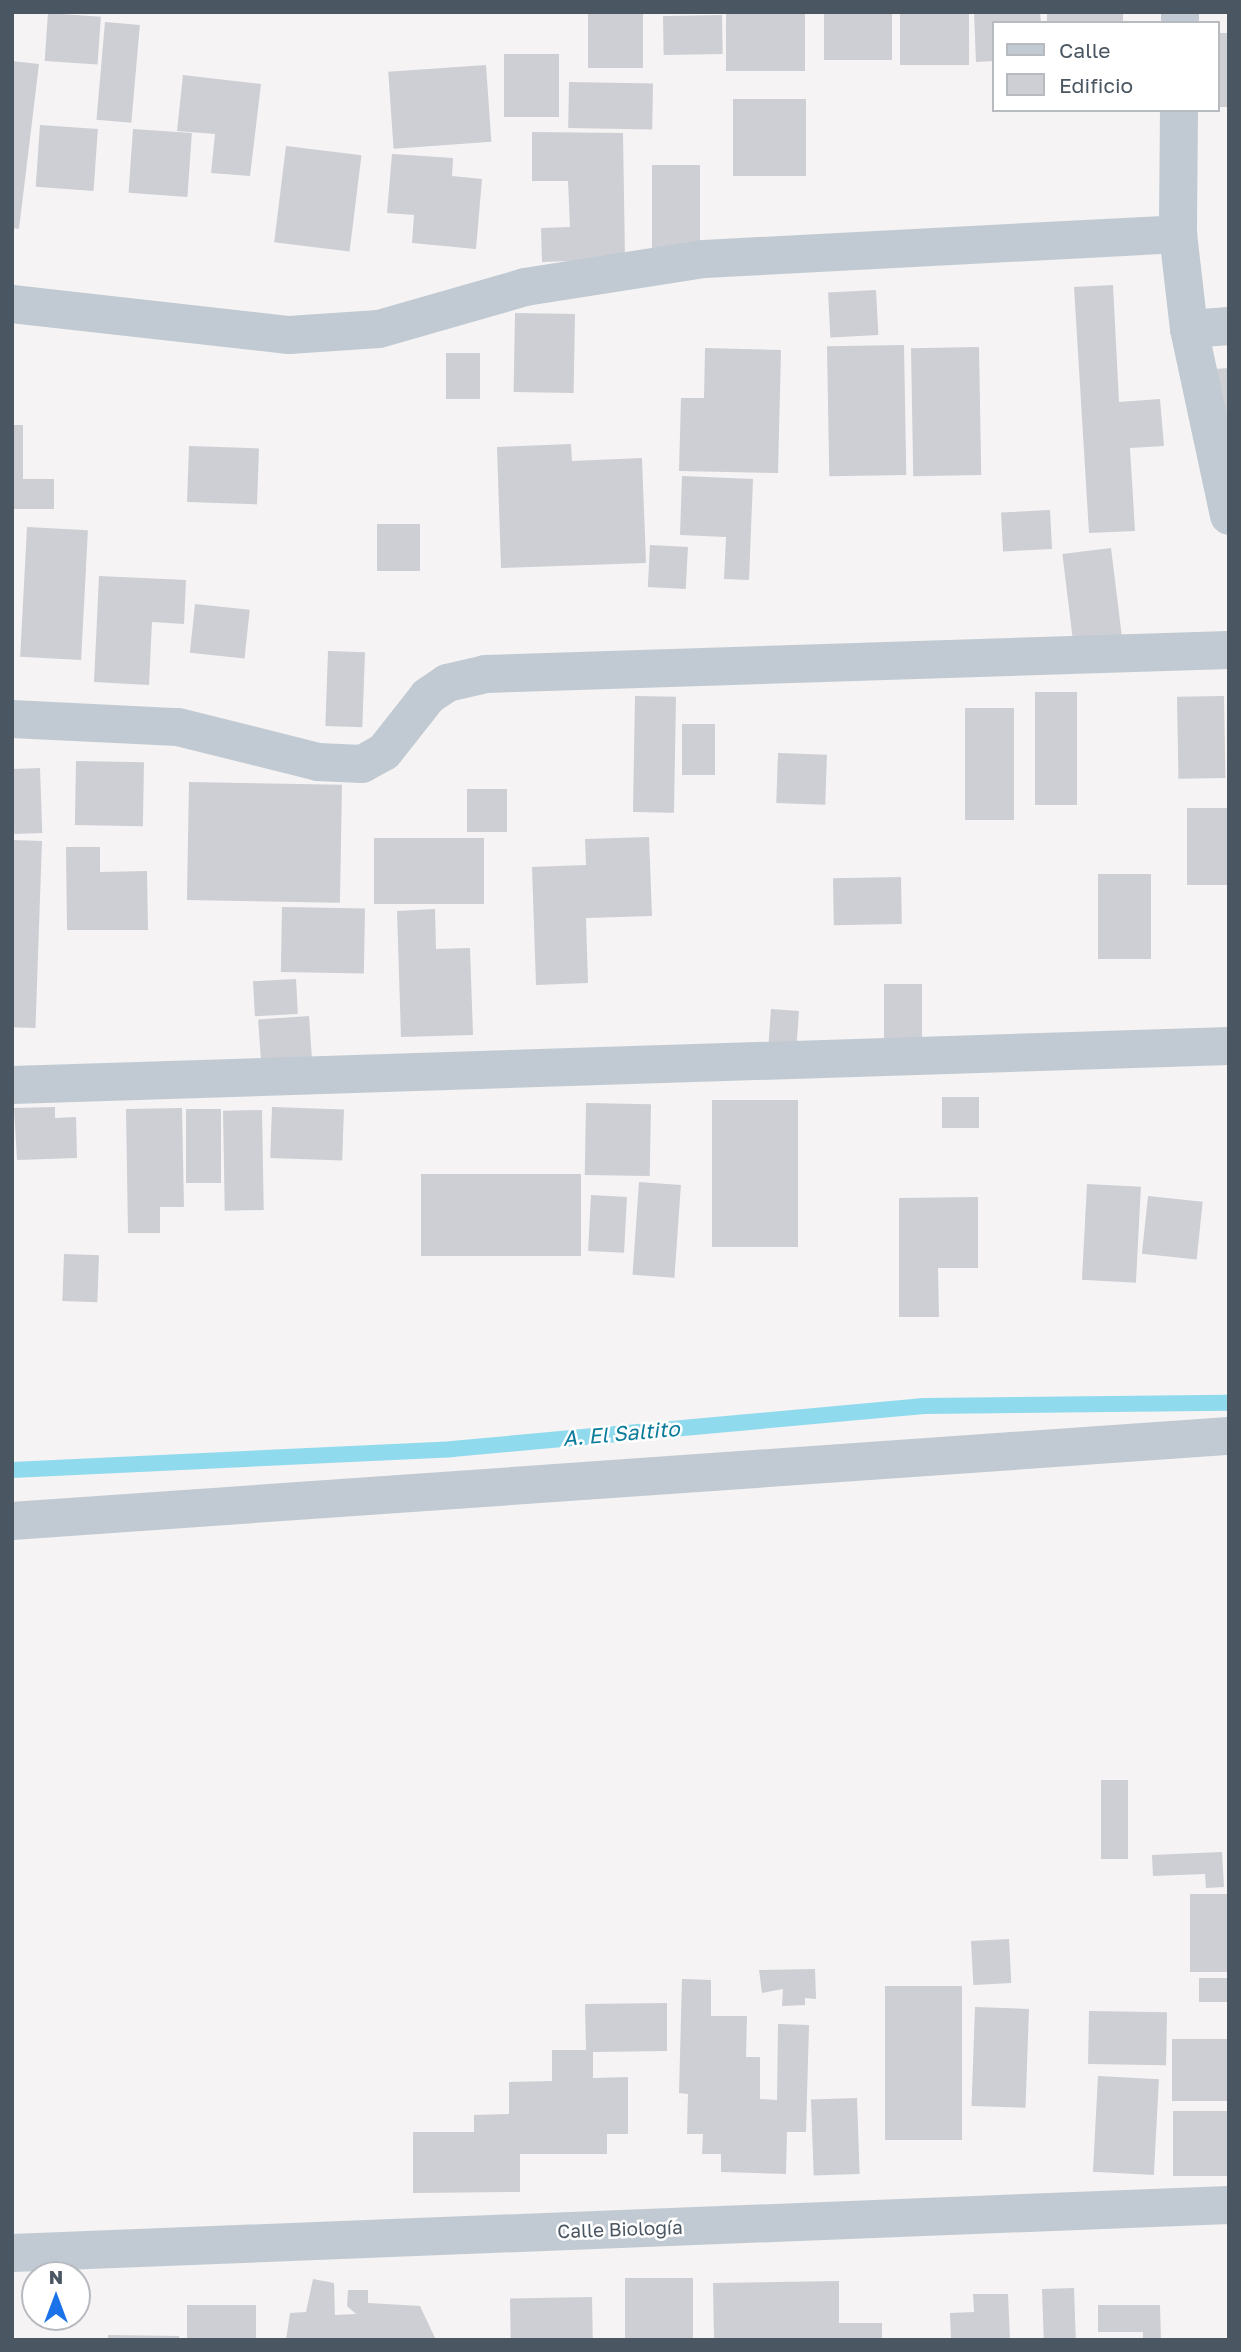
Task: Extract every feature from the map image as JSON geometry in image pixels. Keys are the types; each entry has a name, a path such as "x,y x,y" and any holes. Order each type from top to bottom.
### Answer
{"street":[{"path":"1179,112 1178,234 1189,329 1229,516"},
{"path":"12,304 289,335 379,329 525,286 704,259 1178,234"},
{"path":"1189,329 1229,326"},
{"path":"12,719 178,727 318,762 354,764 375,760 428,696 447,683 485,674 1229,650"},
{"path":"12,1085 1229,1046"},
{"path":"12,1521 1229,1436"},
{"name":"Calle Biología","path":"12,2253 1229,2206"}],"building":[{"path":"588,12 643,12 643,68 588,68"},
{"path":"726,12 805,12 805,71 726,71"},
{"path":"824,12 892,12 892,60 824,60"},
{"path":"900,12 969,12 969,65 900,65"},
{"path":"974,12 1040,12 1041,21 992,21 992,61 976,62"},
{"path":"1047,12 1123,12 1123,21 1047,21"},
{"path":"48,13 101,17 98,65 45,61"},
{"path":"722,15 723,54 664,55 663,16"},
{"path":"105,22 140,25 131,123 96,120"},
{"path":"1220,33 1229,33 1229,107 1220,107"},
{"path":"504,54 559,54 559,117 504,117"},
{"path":"12,61 39,64 19,229 12,228"},
{"path":"486,65 491,142 394,149 388,72"},
{"path":"183,75 261,84 250,176 211,173 215,134 177,131"},
{"path":"569,82 653,83 652,129 568,128"},
{"path":"733,99 806,99 806,176 733,176"},
{"path":"40,125 98,129 94,191 36,187"},
{"path":"133,129 192,133 187,197 129,193"},
{"path":"532,132 623,133 625,259 542,262 541,228 570,227 568,181 532,181"},
{"path":"286,146 361,155 350,252 274,242"},
{"path":"392,154 453,158 452,176 482,179 476,249 412,243 414,215 387,213"},
{"path":"652,165 700,165 700,249 652,249"},
{"path":"1113,285 1119,402 1160,399 1164,446 1130,448 1135,531 1089,533 1074,287"},
{"path":"876,290 878,335 830,337 828,293"},
{"path":"515,313 575,314 574,393 514,392"},
{"path":"904,345 906,475 829,476 827,346"},
{"path":"979,347 981,475 913,476 911,348"},
{"path":"705,348 781,350 778,473 679,471 681,398 704,398"},
{"path":"446,353 480,353 480,399 446,399"},
{"path":"1229,368 1229,448 1215,369"},
{"path":"12,425 23,425 23,479 54,479 54,509 12,509"},
{"path":"571,444 572,461 642,458 646,563 501,568 497,447"},
{"path":"189,446 259,448 257,504 187,502"},
{"path":"682,476 753,479 749,580 724,579 726,537 680,535"},
{"path":"1050,510 1052,549 1003,552 1001,513"},
{"path":"377,524 420,524 420,571 377,571"},
{"path":"27,527 88,530 81,660 20,657"},
{"path":"650,545 688,547 686,589 648,587"},
{"path":"1111,548 1123,643 1074,649 1062,554"},
{"path":"99,576 186,580 184,624 152,622 149,685 94,682"},
{"path":"195,604 250,610 245,658 190,653"},
{"path":"328,651 365,652 362,727 325,726"},
{"path":"1035,692 1077,692 1077,805 1035,805"},
{"path":"635,696 676,697 674,813 633,812"},
{"path":"1224,696 1225,778 1178,779 1177,697"},
{"path":"965,708 1014,708 1014,820 965,820"},
{"path":"682,724 715,724 715,775 682,775"},
{"path":"778,753 827,755 825,805 776,803"},
{"path":"76,761 144,762 143,826 75,825"},
{"path":"40,768 42,833 14,834 12,769"},
{"path":"189,782 342,785 340,903 187,900"},
{"path":"467,789 507,789 507,832 467,832"},
{"path":"1187,808 1229,808 1229,885 1187,885"},
{"path":"649,837 652,916 586,918 588,983 536,985 532,867 586,865 585,839"},
{"path":"374,838 484,838 484,904 374,904"},
{"path":"12,840 42,841 35,1028 12,1027"},
{"path":"66,847 100,847 100,872 147,871 148,930 67,930"},
{"path":"1098,874 1151,874 1151,959 1098,959"},
{"path":"901,877 902,924 834,925 833,878"},
{"path":"282,907 365,908 364,973 281,972"},
{"path":"435,909 436,949 470,948 473,1035 401,1037 397,911"},
{"path":"296,979 298,1014 255,1016 253,981"},
{"path":"884,984 922,984 922,1047 884,1047"},
{"path":"771,1009 799,1011 796,1048 768,1046"},
{"path":"309,1016 312,1063 261,1066 258,1020"},
{"path":"942,1097 979,1097 979,1128 942,1128"},
{"path":"712,1100 798,1100 798,1247 712,1247"},
{"path":"586,1103 651,1104 650,1176 585,1175"},
{"path":"55,1107 55,1118 76,1117 77,1158 17,1160 14,1108"},
{"path":"272,1107 344,1110 342,1160 270,1158"},
{"path":"182,1108 184,1207 160,1207 160,1233 128,1233 126,1109"},
{"path":"186,1109 221,1109 221,1183 186,1183"},
{"path":"262,1110 264,1210 225,1211 223,1111"},
{"path":"421,1174 581,1174 581,1256 421,1256"},
{"path":"639,1182 681,1185 674,1278 633,1275"},
{"path":"1087,1184 1141,1187 1136,1283 1082,1280"},
{"path":"591,1195 627,1197 624,1253 588,1251"},
{"path":"1148,1196 1203,1202 1197,1259 1142,1254"},
{"path":"978,1197 978,1268 938,1268 939,1317 899,1317 899,1198"},
{"path":"64,1254 99,1255 97,1302 62,1301"},
{"path":"1101,1780 1128,1780 1128,1859 1101,1859"},
{"path":"1222,1852 1224,1887 1206,1888 1205,1874 1153,1876 1152,1855"},
{"path":"1190,1894 1229,1894 1229,1972 1190,1972"},
{"path":"1009,1939 1011,1983 973,1985 971,1941"},
{"path":"815,1969 816,1999 805,1998 805,2005 782,2006 783,1989 762,1993 759,1970"},
{"path":"1199,1978 1229,1978 1229,2002 1199,2002"},
{"path":"682,1979 711,1980 711,2016 747,2016 746,2057 760,2057 760,2099 777,2100 778,2024 809,2025 806,2132 787,2132 786,2174 721,2172 721,2154 702,2154 703,2134 687,2134 688,2094 679,2093"},
{"path":"885,1986 962,1986 962,2140 885,2140"},
{"path":"667,2003 667,2051 593,2052 593,2078 628,2077 628,2134 607,2134 607,2154 520,2154 520,2192 413,2193 413,2132 474,2132 474,2115 509,2114 509,2082 552,2081 552,2050 586,2050 585,2004"},
{"path":"975,2007 1029,2009 1026,2108 972,2106"},
{"path":"1089,2011 1167,2012 1166,2065 1088,2064"},
{"path":"1172,2039 1229,2039 1229,2101 1172,2101"},
{"path":"1098,2076 1159,2079 1154,2175 1093,2172"},
{"path":"857,2098 860,2174 814,2176 811,2100"},
{"path":"1173,2111 1229,2111 1229,2176 1173,2176"},
{"path":"625,2278 693,2278 693,2338 625,2338"},
{"path":"313,2279 334,2283 335,2315 356,2314 347,2306 348,2290 368,2290 368,2303 420,2306 436,2340 286,2340 290,2313 306,2312"},
{"path":"839,2281 839,2323 882,2323 882,2340 714,2340 713,2283"},
{"path":"1074,2288 1076,2340 1044,2340 1042,2289"},
{"path":"973,2294 1008,2294 1010,2340 951,2340 950,2313 974,2312"},
{"path":"592,2297 593,2340 511,2340 510,2298"},
{"path":"187,2305 256,2305 256,2340 187,2340"},
{"path":"1098,2305 1160,2305 1161,2340 1143,2340 1143,2332 1098,2332"},
{"path":"108,2335 179,2336 179,2340 108,2340"}],"waterway":[{"name":"A. El Saltito","path":"12,1470 452,1449 924,1406 1229,1403"}]}
